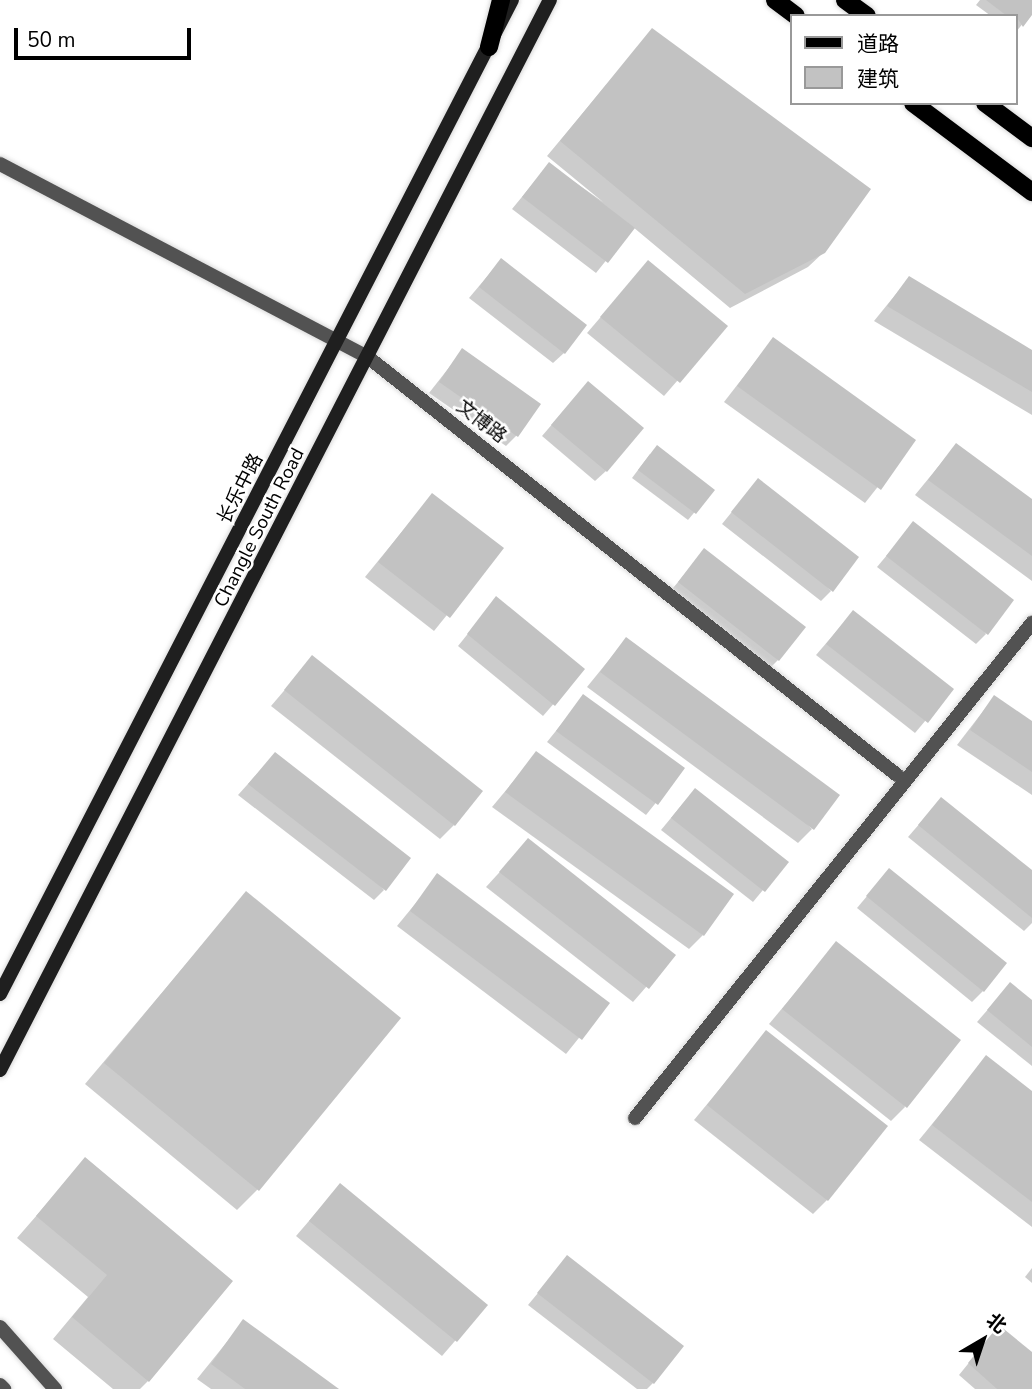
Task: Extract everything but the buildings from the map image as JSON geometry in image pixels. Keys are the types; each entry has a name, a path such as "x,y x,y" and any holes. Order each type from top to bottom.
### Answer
{"main road":[{"path":"489,47 501,0"},
{"name":"长乐中路","path":"0,994 339,341 512,0"},
{"name":"Changle South Road","path":"0,1070 369,358 550,0"},
{"path":"775,0 793,14"},
{"path":"845,0 864,14"},
{"path":"916,105 1032,192"},
{"path":"988,105 1032,138"}],"street":[{"name":"文博路","path":"0,164 369,358 897,775"},
{"path":"635,1118 1032,624"},
{"path":"0,1327 55,1389"},
{"path":"0,1385 4,1389"}]}
